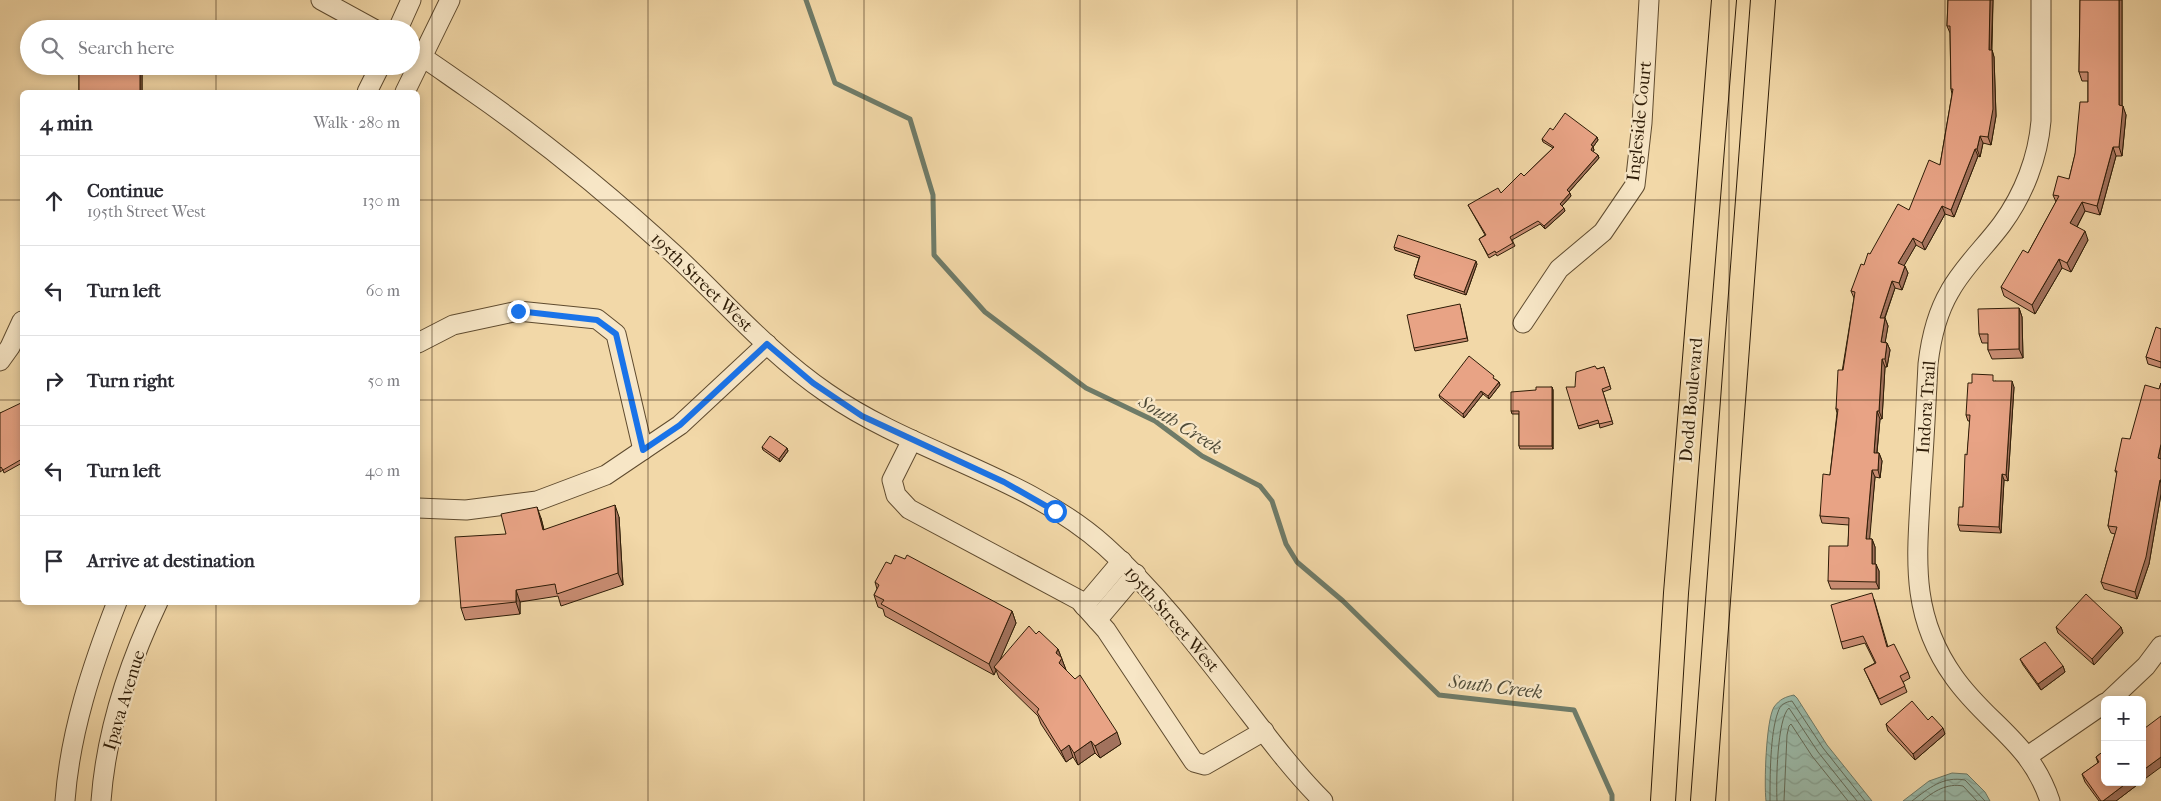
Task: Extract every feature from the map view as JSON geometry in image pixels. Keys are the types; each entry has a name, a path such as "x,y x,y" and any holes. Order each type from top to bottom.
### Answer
{"main road":[{"name":"Dodd Boulevard","path":"1663,801 1676,593 1724,0"},
{"path":"1703,801 1763,0"},
{"path":"1676,593 1687,617 1679,801"}],"street":[{"path":"321,0 358,20"},
{"path":"402,20 411,0"},
{"path":"420,48 450,0"},
{"name":"Ingleside Court","path":"1523,323 1559,269 1603,232 1635,185 1642,122 1649,0"},
{"name":"Indora Trail","path":"2042,0 2041,120 2032,163 2010,211 2001,225 1964,268 1949,293 1938,316 1932,338 1928,364 1916,562 1920,600 1939,653 1963,690 2004,729 2028,756 2050,801"},
{"name":"195th Street West","path":"420,55 501,111 588,178 672,253 767,344 829,395 862,416 1004,482 1075,524 1102,543 1136,574 1179,622 1293,768 1323,801"},
{"path":"368,90 376,75"},
{"path":"406,90 410,75"},
{"path":"420,342 453,325 518,311 597,320 616,334 643,450"},
{"path":"0,361 10,347 20,325"},
{"path":"420,508 466,510 537,501 606,475 680,425 767,344"},
{"path":"912,440 892,480 896,495 909,510 1079,600 1097,620 1137,675 1194,762 1205,765 1264,731"},
{"path":"1084,606 1122,561"},
{"path":"1097,620 1136,574"},
{"name":"Ipava Avenue","path":"65,801 70,757 84,697 116,605"},
{"name":"Ipava Avenue","path":"101,801 113,725 127,677 157,605"},
{"path":"2114,696 2142,670 2161,646"},
{"path":"2028,756 2101,706"}],"water":[{"path":"1794,695 1827,745 1872,801 1766,801 1766,752 1771,714 1778,702"},
{"path":"1952,773 1967,774 1985,792 1990,801 1903,801 1929,781"}],"building":[{"path":"1948,0 1990,0 1989,50 1992,50 1993,109 1988,137 1980,136 1977,149 1975,149 1951,210 1942,206 1922,243 1913,238 1898,263 1905,266 1899,283 1892,281 1880,318 1885,318 1881,342 1887,343 1885,359 1882,359 1874,453 1879,453 1878,470 1872,470 1866,539 1872,539 1872,564 1876,564 1876,582 1828,581 1829,546 1848,546 1849,518 1820,516 1823,474 1830,475 1838,409 1836,409 1838,370 1843,370 1855,292 1851,291 1861,264 1864,265 1868,253 1870,254 1898,204 1909,210 1929,160 1940,165 1953,89 1951,89 1950,26 1947,26"},
{"path":"2080,0 2119,0 2119,105 2123,106 2119,147 2113,147 2097,206 2082,202 2070,223 2085,231 2067,263 2059,259 2032,305 2001,287 2023,250 2028,253 2059,196 2053,195 2058,176 2069,179 2075,154 2080,102 2088,102 2088,72 2079,72"},
{"path":"79,75 140,75 140,90 79,90"},
{"path":"1565,113 1597,137 1591,145 1593,146 1591,150 1598,155 1567,190 1570,193 1560,204 1564,208 1544,226 1538,221 1510,237 1513,243 1496,253 1495,251 1488,255 1479,239 1486,235 1468,205 1498,188 1501,193 1521,173 1524,176 1554,147 1542,139 1550,128 1553,130"},
{"path":"1398,235 1476,261 1464,292 1414,275 1420,256 1394,247"},
{"path":"1460,304 1467,338 1414,348 1407,315"},
{"path":"2019,308 2019,349 1988,350 1988,334 1979,334 1978,309"},
{"path":"2156,327 2161,329 2161,362 2146,357"},
{"path":"1469,356 1499,382 1488,396 1481,391 1463,414 1439,395"},
{"path":"1595,366 1597,369 1604,367 1610,386 1602,389 1612,421 1599,424 1598,420 1578,426 1566,387 1575,387 1576,372"},
{"path":"1972,374 1993,375 1993,381 2012,381 2006,475 2002,474 1999,527 1958,525 1959,507 1963,507 1965,454 1967,455 1970,415 1966,415 1968,383 1972,383"},
{"path":"2161,383 2161,444 2158,458 2161,459 2161,480 2146,557 2135,592 2101,582 2117,527 2108,526 2117,471 2115,471 2122,438 2130,439 2145,385 2159,389"},
{"path":"1536,387 1552,387 1552,446 1519,446 1519,411 1511,411 1511,392 1536,390"},
{"path":"20,403 20,460 3,470 0,468 0,413"},
{"path":"770,436 787,448 779,459 762,447"},
{"path":"615,505 618,573 557,594 555,584 516,590 516,602 461,608 455,537 506,534 501,514 537,507 543,530"},
{"path":"895,555 905,559 907,555 1012,611 989,664 881,604 884,600 874,595 879,585 875,582 886,562 891,564"},
{"path":"1872,593 1887,647 1894,644 1908,672 1900,676 1905,686 1879,699 1864,669 1876,663 1863,636 1841,642 1831,605"},
{"path":"2086,594 2121,627 2092,659 2056,627"},
{"path":"1029,626 1036,634 1039,631 1058,649 1056,653 1062,658 1059,663 1075,679 1080,675 1117,732 1095,746 1091,741 1074,753 1069,745 1061,751 1037,712 1039,709 994,667"},
{"path":"2045,642 2063,666 2038,684 2020,659"},
{"path":"1912,701 1928,720 1932,716 1943,728 1913,754 1886,724"},
{"path":"2161,716 2161,757 2146,768 2146,741 2146,727"},
{"path":"2101,753 2101,786 2123,786 2103,801 2101,801 2082,774 2099,762 2096,757"}],"waterway":[{"name":"South Creek","path":"806,0 835,83 910,119 933,195 934,255 985,312 1086,388 1155,421 1202,456 1260,486 1272,501 1286,544 1297,562 1343,601 1439,695 1574,710 1612,795 1612,801"}],"route":[{"path":"518,311 597,320 616,334 643,450 680,425 767,344 813,383 862,416 1004,482 1055,511"}]}
